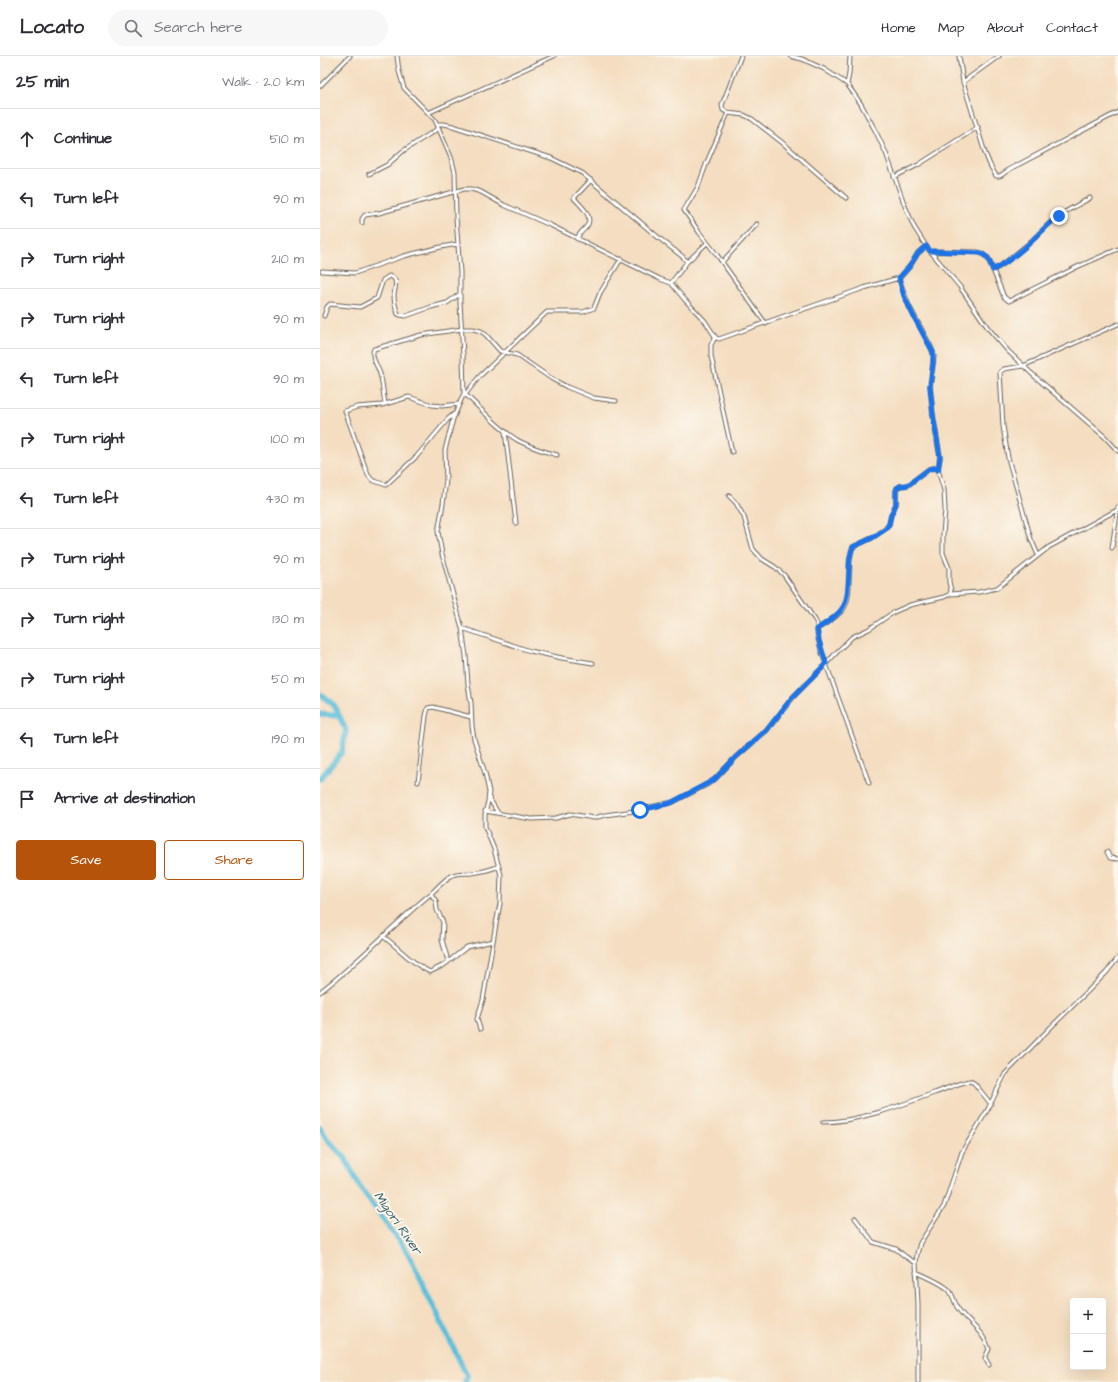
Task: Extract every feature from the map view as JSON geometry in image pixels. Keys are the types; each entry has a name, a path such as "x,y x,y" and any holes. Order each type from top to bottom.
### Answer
{"street":[{"path":"320,86 350,56"},
{"path":"428,113 554,56"},
{"path":"741,56 722,106 723,110 728,113 744,115 752,119 784,144 846,198"},
{"path":"790,56 802,59 824,69 847,84 862,104 875,130 886,153 914,227 926,246 960,287 988,328 1023,366 1105,437 1118,451"},
{"path":"847,84 850,56"},
{"path":"959,56 963,82 988,162 995,174 998,176 1118,112"},
{"path":"963,82 999,56"},
{"path":"398,57 399,71 404,88 428,113 438,126 453,163 455,172 464,387 445,450 446,480 444,504 438,532 441,550 462,628 474,739 485,773 489,792 485,812 485,827 501,875 500,904 483,1000 477,1019 480,1029"},
{"path":"728,113 698,187 684,210 766,324"},
{"path":"369,174 387,165 403,151 438,126 444,124 453,126 551,158 578,170 683,257 687,262"},
{"path":"894,177 918,165 978,127"},
{"path":"577,239 587,226 589,220 585,211 574,198 591,180"},
{"path":"362,223 362,219 365,215 379,213 456,191 467,189 475,190 671,283 718,339 766,324 864,288 899,278 910,266 918,253 926,246"},
{"path":"993,270 1002,265 1027,245 1052,221 1090,198"},
{"path":"722,262 757,224"},
{"path":"671,283 687,262 707,243"},
{"path":"322,271 355,273 404,256 458,244"},
{"path":"930,251 981,253 988,258 1004,297 1008,300 1012,300 1077,267 1118,249"},
{"path":"461,399 479,377 547,312 583,312 594,308 600,293 621,259"},
{"path":"324,316 329,304 358,308 374,300 378,296 383,280 389,276 394,277 395,280 394,299 397,313 400,316 406,316 447,303 460,294"},
{"path":"899,278 911,312 933,352 930,386 940,457 938,470 944,490 945,509 943,525 943,550 944,558 949,568 950,594"},
{"path":"1038,555 1031,539 1008,458 1003,422 1000,372 1004,369 1023,366 1118,324"},
{"path":"385,404 380,373 372,352 374,349 414,337 462,329 481,331 500,351 512,352 552,379 577,392 594,398 616,401"},
{"path":"715,337 711,345 711,356 732,452"},
{"path":"465,394 505,432 523,443 557,455"},
{"path":"455,413 448,419 413,460 386,485 372,480 368,475 345,411 353,408 385,404 411,397 426,404 432,405 442,406 459,404"},
{"path":"505,432 516,523"},
{"path":"817,629 837,615 844,608 848,594 849,568 852,549 888,527 896,504 897,488 908,485 929,469 934,468 938,470"},
{"path":"729,496 736,503 744,517 752,549 784,576 817,624 819,641 826,663 869,783"},
{"path":"485,812 531,819 556,818 570,814 594,818 673,802 708,784 716,778 736,757 767,730 791,699 838,650 852,638 894,612 913,604 944,597 950,594 979,592 997,588 1038,555 1063,538 1118,508"},
{"path":"1112,548 1118,508"},
{"path":"462,628 530,651 593,664"},
{"path":"418,782 428,708 433,707 472,717"},
{"path":"489,798 498,813"},
{"path":"1107,852 1110,858 1118,859"},
{"path":"320,992 342,975 352,964 384,937 410,911 431,894 446,879 452,875 476,873 499,866"},
{"path":"431,894 436,900 437,910 443,922 442,940 448,961"},
{"path":"384,937 397,947 404,955 428,972 435,971 467,946 493,941"},
{"path":"918,1382 917,1250 946,1202 962,1152 984,1118 1004,1074 1090,989 1118,959"},
{"path":"823,1122 843,1120 876,1113 970,1081 974,1083 991,1104"},
{"path":"855,1218 873,1242 896,1249 916,1264"},
{"path":"916,1272 933,1280 950,1291 960,1311 986,1342 989,1349 985,1358 989,1366"}],"waterway":[{"name":"Migori River","path":"320,694 334,705 346,730 342,752 320,779"},
{"path":"320,714 338,716 341,719"},
{"name":"Migori River","path":"320,1127 327,1139 345,1158 360,1187 408,1253 467,1376 465,1382"}],"route":[{"path":"640,810 671,803 714,780 736,757 767,730 791,699 823,667 826,663 817,629 837,615 844,608 848,590 851,550 853,547 872,538 888,527 896,504 897,488 908,485 929,469 934,468 938,470 940,457 930,386 934,356 929,343 904,296 899,278 910,266 918,253 926,246 930,251 981,253 988,258 993,270 1002,265 1027,245 1046,226 1059,216"}]}
